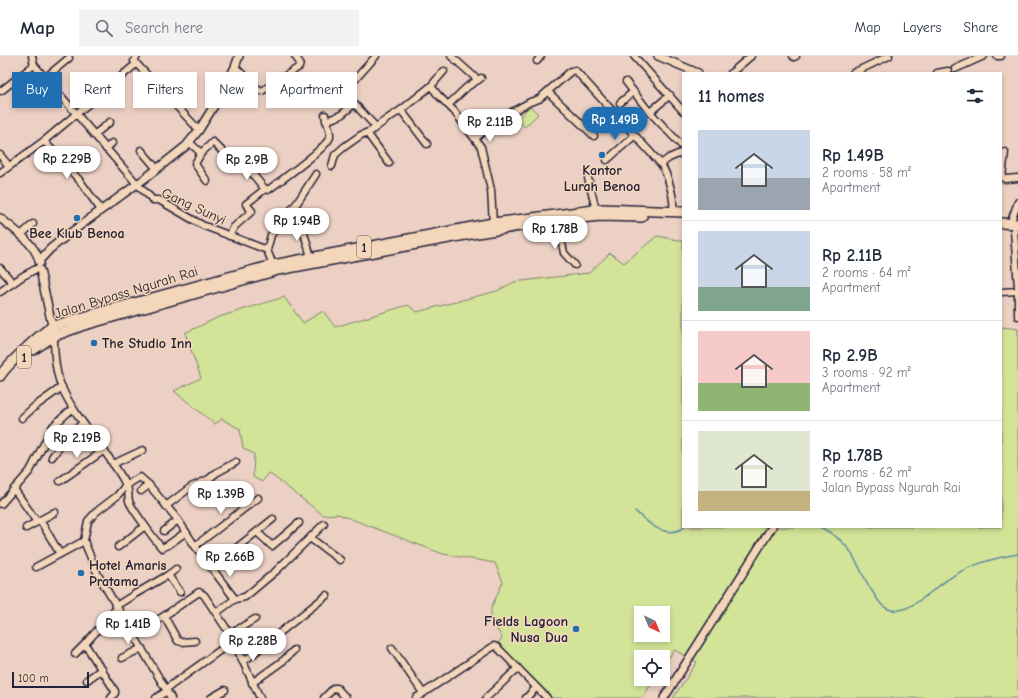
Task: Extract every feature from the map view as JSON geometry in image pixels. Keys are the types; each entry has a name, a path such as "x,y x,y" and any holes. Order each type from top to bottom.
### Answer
{"highway":[{"name":"Jalan Bypass Ngurah Rai","path":"53,332 81,326 273,265 311,257 493,223 596,210 682,212"},
{"name":"Jalan Bypass Ngurah Rai","path":"206,287 278,270 466,235 552,221 600,216 682,218"},
{"path":"1002,229 1012,225"},
{"name":"1","path":"0,376 4,370 22,353 53,332"},
{"name":"1","path":"0,383 8,372 53,332"}],"main road":[{"path":"39,266 50,249 157,169 190,142 199,130 235,68 239,56"},
{"path":"658,56 696,72"},
{"path":"0,218 21,235 35,251 53,332"},
{"path":"664,698 772,528"}],"street":[{"path":"1,91 34,65 32,56"},
{"path":"137,56 134,61 136,64 199,130"},
{"path":"235,68 262,91 300,67 300,63 295,56"},
{"path":"357,77 376,56"},
{"path":"448,105 467,87 480,79 451,56"},
{"path":"634,56 682,110"},
{"path":"732,72 751,56"},
{"path":"855,72 889,56"},
{"path":"955,69 984,56"},
{"path":"52,72 70,58"},
{"path":"0,172 44,141 136,64"},
{"name":"Gang Sunyi","path":"34,65 40,72"},
{"path":"476,138 494,122 530,102 539,99 571,71 575,70 661,164 667,174 673,212"},
{"path":"332,166 335,155 344,146 361,135 367,133 401,110 431,86 444,71"},
{"path":"942,72 948,71"},
{"path":"626,82 650,112 682,146"},
{"path":"431,86 476,138 481,147 484,154 493,207 493,223"},
{"path":"548,92 594,136"},
{"path":"620,103 633,92"},
{"path":"650,112 670,95"},
{"name":"Gang Sunyi","path":"62,98 137,184 153,200 159,200 188,218 229,236 267,250"},
{"path":"357,107 376,127"},
{"path":"229,236 234,227 252,211 246,204 265,189 268,190 320,149 330,137 325,118 341,115 349,108"},
{"path":"401,110 427,144"},
{"path":"94,135 110,122"},
{"path":"367,133 389,163"},
{"path":"607,160 634,136"},
{"path":"44,141 80,181 101,210"},
{"path":"190,142 201,153"},
{"path":"207,182 195,164 201,153 213,142 225,154 250,171 265,189"},
{"path":"106,149 112,144"},
{"path":"141,150 157,169"},
{"path":"661,164 669,158 682,152"},
{"path":"1005,152 1002,177 1005,179 1018,178"},
{"path":"0,154 9,166"},
{"path":"273,265 267,250 270,239 273,233 297,203 316,174"},
{"path":"588,178 596,210"},
{"path":"1018,202 1012,225 1018,290 1018,316"},
{"path":"552,221 560,234 564,252 575,265"},
{"path":"301,223 311,257"},
{"path":"21,235 32,224"},
{"path":"0,292 39,266"},
{"path":"0,268 13,283"},
{"path":"1002,292 1018,290"},
{"path":"4,364 47,326 53,332 55,362 62,388 73,408 125,483 129,502 145,526 162,548 186,532"},
{"path":"22,418 34,407 62,388"},
{"path":"1,504 30,471 53,426 73,408"},
{"path":"52,457 69,434 83,423"},
{"path":"113,464 143,450"},
{"path":"60,481 103,451"},
{"path":"166,506 191,487 209,479 220,470 236,462"},
{"path":"170,698 134,634 98,575 84,541 88,521 96,512 117,496 126,486 140,477 149,485 178,520 194,546 235,599"},
{"path":"141,491 149,485"},
{"path":"14,489 39,521 60,554"},
{"path":"194,546 258,498"},
{"path":"26,528 55,512"},
{"path":"211,568 273,519"},
{"path":"164,531 178,520"},
{"path":"257,532 272,546 299,523"},
{"path":"216,613 235,599 245,597 276,571 324,524"},
{"path":"118,547 145,526"},
{"path":"310,538 340,560"},
{"path":"36,567 84,541"},
{"path":"75,654 117,607 129,597 176,569"},
{"path":"168,575 180,592"},
{"path":"134,634 199,592 204,594 230,634 260,698"},
{"path":"243,662 327,595"},
{"path":"164,616 178,641 195,641"},
{"path":"230,634 255,619"},
{"path":"156,698 233,641"},
{"path":"85,644 115,691 110,698"},
{"path":"416,698 494,646 497,647 546,698"},
{"path":"122,658 142,648"},
{"path":"392,648 423,693"},
{"path":"252,683 284,660 294,650"},
{"path":"486,698 518,668"},
{"path":"87,680 102,669"},
{"path":"324,698 334,688 337,688 346,698"},
{"path":"526,698 536,688"},
{"path":"211,698 225,690"}],"green space":[{"path":"530,106 538,114 525,127 517,120"},
{"path":"657,236 682,241 682,528 1002,528 1002,327 1018,329 1018,698 673,698 697,662 674,650 670,656 670,650 634,650 634,686 650,686 642,698 549,698 498,643 502,638 491,619 491,608 503,582 495,563 443,554 338,514 323,515 269,473 262,482 253,477 254,454 243,448 240,429 222,419 215,424 174,391 201,378 185,333 219,317 284,297 303,323 323,311 335,327 408,305 417,312 497,291 514,282 589,273 610,253 624,263"}],"waterway":[{"path":"635,511 651,525 664,531 678,531 683,528"},
{"path":"822,528 837,538 849,549 875,596 881,604 891,610 901,610 910,607 955,575 972,566 990,560 1018,554"}],"place":[{"name":"Kantor Lurah Benoa","path":"602,155"},
{"name":"Bee Klub Benoa","path":"77,218"},
{"name":"The Studio Inn","path":"94,343"},
{"name":"Hotel Amaris Pratama","path":"81,573"},
{"name":"Fields Lagoon Nusa Dua","path":"576,629"}]}
